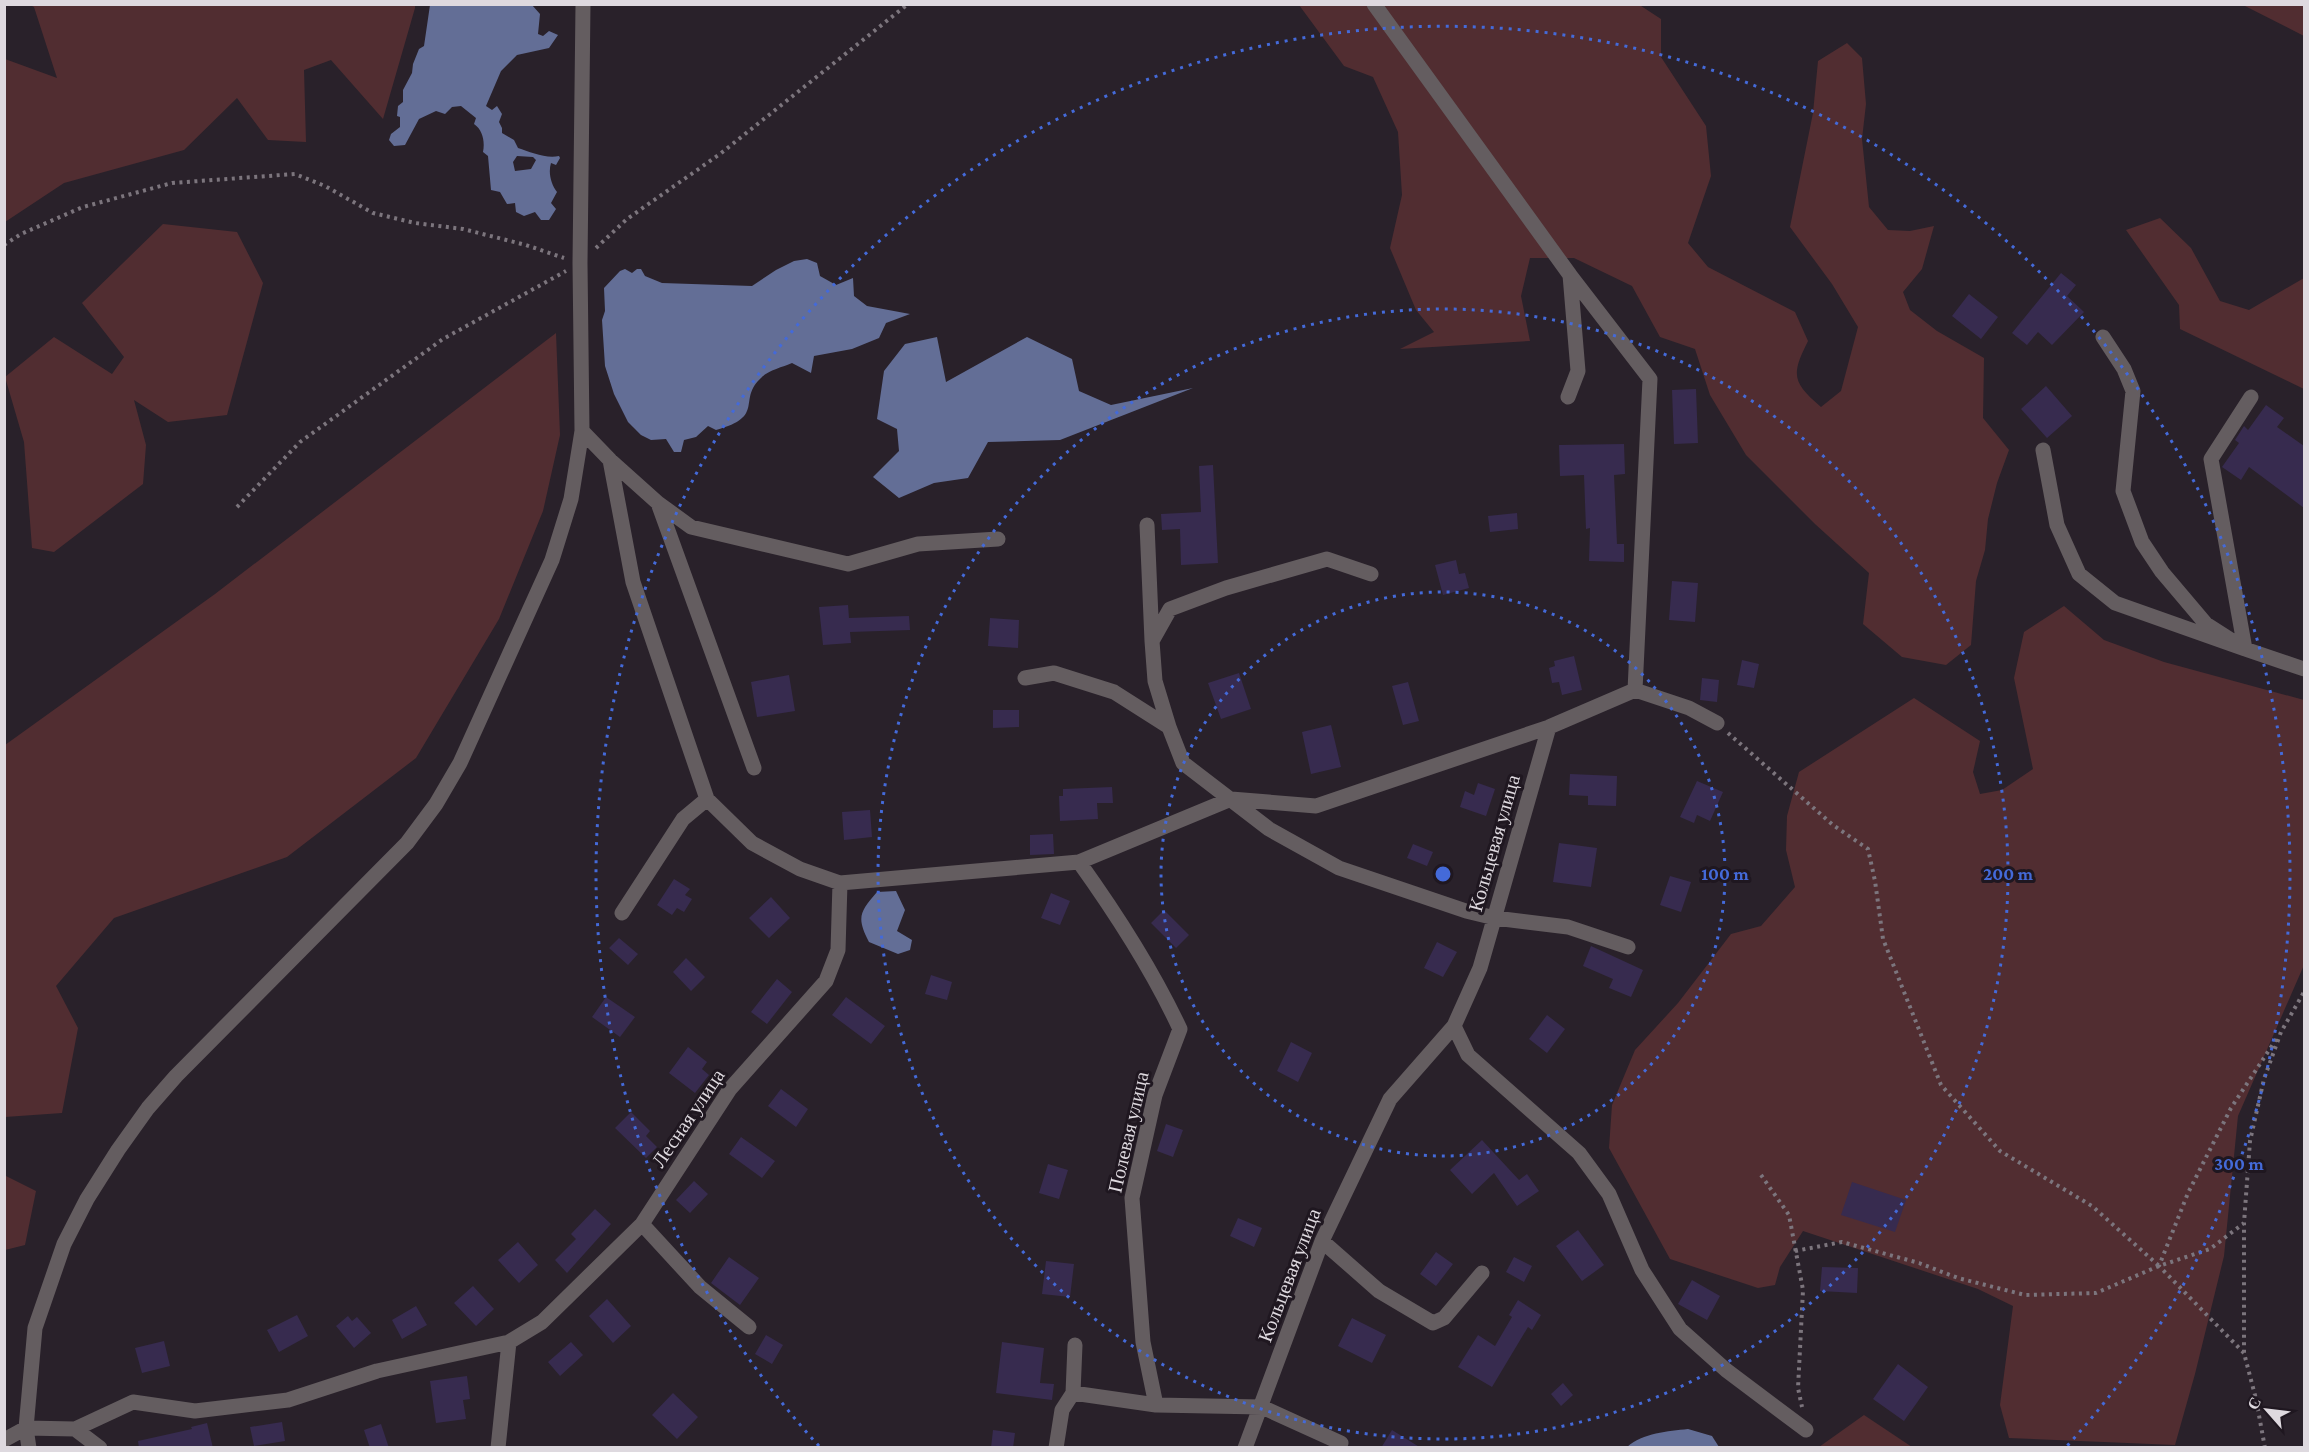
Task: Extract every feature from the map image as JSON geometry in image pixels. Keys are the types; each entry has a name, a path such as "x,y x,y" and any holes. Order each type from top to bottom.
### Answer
{"street":[{"path":"29,1448 26,1428 35,1328 64,1244 87,1199 118,1150 155,1100 407,843 435,804 460,763 552,560 571,499 582,431 580,263 583,4"},
{"path":"1374,4 1570,275 1650,379 1635,690"},
{"path":"1568,397 1578,371 1570,275"},
{"path":"2103,338 2124,369 2133,391 2123,491 2142,542 2162,572 2206,624 2245,649"},
{"path":"2245,649 2211,459 2251,397"},
{"path":"582,431 658,503 691,527 849,564 918,544 999,539"},
{"path":"2043,450 2057,525 2079,574 2115,603 2304,669"},
{"path":"610,460 633,582 707,799 752,843 800,869 840,883 1079,862 1231,799 1316,806 1549,727 1635,690 1689,708 1717,723"},
{"path":"658,503 754,768"},
{"path":"1147,525 1155,681 1183,763 1269,829 1339,868 1466,911 1495,918 1568,927 1628,947"},
{"path":"1152,642 1170,609 1226,588 1327,559 1371,574"},
{"path":"1025,678 1054,673 1114,692 1169,727"},
{"name":"Кольцевая улица","path":"1245,1448 1322,1241 1390,1099 1454,1026 1480,968 1549,727"},
{"path":"622,914 683,819 707,799"},
{"name":"Полевая улица","path":"1079,862 1123,923 1163,992 1180,1029 1155,1095 1132,1198 1143,1342 1156,1405"},
{"name":"Лесная улица","path":"4,1440 26,1428 75,1429 133,1402 195,1412 288,1400 377,1371 509,1342 542,1322 642,1224 730,1089 826,981 838,950 840,883"},
{"path":"1454,1026 1468,1055 1579,1153 1609,1194 1642,1270 1680,1329 1726,1370 1806,1430"},
{"path":"642,1224 700,1287 749,1327"},
{"path":"1322,1241 1379,1291 1433,1323 1444,1318 1482,1273"},
{"path":"498,1448 509,1342"},
{"path":"1056,1448 1062,1410 1073,1393 1075,1345"},
{"path":"1073,1393 1156,1405 1262,1407 1341,1443"},
{"path":"75,1429 100,1448"}],"path":[{"path":"237,507 300,442 443,339 580,263 627,219 720,154 908,4"},
{"path":"4,245 21,234 83,207 172,183 294,174 325,186 374,213 415,223 462,229 526,245 580,263"},
{"path":"1717,723 1833,825 1868,849 1883,939 1941,1085 2000,1151 2092,1206 2159,1266 2244,1353"},
{"path":"2159,1266 2188,1193 2231,1108 2281,1032 2304,992"},
{"path":"2265,1448 2244,1353 2244,1223 2250,1141 2264,1078 2281,1032"},
{"path":"1761,1174 1789,1215 1803,1290 1798,1388 1806,1430"},
{"path":"1796,1251 1842,1242 1919,1263 1958,1278 2025,1295 2096,1293 2159,1266 2210,1249 2244,1223"}],"shaded area":[{"path":"415,4 415,8 383,119 331,60 304,70 306,142 268,140 237,98 184,150 64,183 5,222 5,59 57,78 34,7 30,5"},
{"path":"1416,4 1422,6 1638,4 1661,19 1661,57 1706,126 1711,176 1688,243 1708,267 1795,312 1808,341 1799,362 1797,377 1804,391 1821,407 1841,391 1858,327 1832,284 1790,227 1813,113 1818,61 1847,43 1862,58 1866,104 1862,139 1869,207 1888,230 1910,231 1934,226 1922,269 1903,292 1910,310 1937,331 1984,358 1983,418 2009,450 1997,483 1988,519 1985,550 1976,581 1971,645 1946,665 1902,657 1863,624 1869,573 1815,524 1746,455 1710,395 1695,349 1660,337 1632,286 1574,258 1530,258 1521,296 1530,341 1400,349 1434,332 1416,310 1390,248 1402,195 1398,132 1373,77 1344,66 1299,5"},
{"path":"2243,5 2304,5 2304,36"},
{"path":"2160,218 2191,248 2220,301 2249,310 2304,278 2304,389 2180,329 2179,305 2126,230"},
{"path":"163,224 237,232 263,283 227,415 168,422 134,400 146,445 143,484 54,552 32,548 24,442 5,377 54,337 112,374 124,357 82,303"},
{"path":"556,333 560,435 543,511 499,619 416,758 287,857 114,918 56,986 78,1028 62,1113 5,1117 5,745 215,594"},
{"path":"2064,606 2104,640 2164,662 2304,700 2304,965 2238,1116 2224,1256 2175,1445 2009,1438 2000,1405 2013,1306 1978,1289 1803,1231 1780,1267 1775,1285 1758,1288 1670,1259 1609,1148 1612,1105 1635,1050 1678,1003 1731,934 1761,926 1795,887 1786,850 1787,816 1799,772 1914,698 1980,741 1973,772 1980,794 2002,790 2033,769 2014,678 2024,632"},
{"path":"4,1175 36,1191 25,1245 5,1250"},
{"path":"1864,1415 1912,1447 1819,1447"}],"water":[{"path":"430,5 532,5 540,14 538,34 543,36 549,31 558,35 549,48 517,55 501,71 486,106 492,110 497,106 502,114 499,122 502,133 514,140 518,148 543,156 559,156 556,165 551,163 550,167 553,186 557,192 551,203 556,209 549,220 541,220 535,212 524,216 516,212 515,203 507,204 500,192 491,190 488,156 483,152 481,133 474,124 476,118 461,106 452,107 445,114 436,111 419,119 405,145 394,146 389,140 391,134 400,127 400,117 397,116 398,106 403,102 403,90 412,73 419,49 424,46","holes":["517,156 533,157 536,160 531,169 515,171 513,162"]},
{"path":"807,259 817,263 820,276 836,285 853,278 854,296 867,306 910,314 886,323 879,338 852,349 814,356 811,373 792,363 768,372 755,385 746,413 741,419 732,425 716,430 708,426 696,437 684,440 681,452 674,452 666,439 651,440 641,435 628,422 614,394 605,366 602,320 605,311 604,288 620,271 625,269 632,273 641,269 645,276 662,283 752,286 794,261"},
{"path":"937,337 946,382 1027,337 1072,359 1079,391 1111,405 1193,388 1060,440 988,442 968,478 934,483 899,498 873,477 899,451 897,429 877,419 884,371 905,344"},
{"path":"896,891 905,910 897,931 912,940 910,950 898,954 869,942 861,920 864,910 877,892"},
{"path":"1688,1429 1712,1436 1719,1447 1627,1447 1648,1436"}],"building":[{"path":"2061,273 2076,285 2067,296 2084,312 2052,345 2038,332 2027,345 2012,333"},
{"path":"1969,294 1998,317 1981,339 1952,316"},
{"path":"2046,386 2072,416 2047,438 2021,409"},
{"path":"1696,389 1698,443 1674,444 1672,390"},
{"path":"2266,405 2284,418 2277,427 2304,446 2304,508 2249,467 2241,480 2222,467 2239,443 2235,440 2244,426 2248,430"},
{"path":"1624,444 1625,474 1614,475 1617,544 1624,544 1624,562 1589,561 1590,528 1586,529 1584,475 1560,476 1559,445"},
{"path":"1213,465 1218,563 1181,565 1180,529 1162,530 1161,514 1201,512 1199,466"},
{"path":"1517,513 1518,529 1490,532 1488,516"},
{"path":"1456,560 1459,574 1465,573 1469,588 1443,595 1435,565"},
{"path":"1672,581 1698,583 1695,622 1669,620"},
{"path":"848,605 849,618 909,616 910,630 850,632 851,643 823,645 819,607"},
{"path":"990,618 1019,620 1018,648 988,646"},
{"path":"1574,656 1582,690 1562,695 1559,682 1552,683 1549,668 1555,666 1554,661"},
{"path":"1742,660 1759,664 1754,688 1737,685"},
{"path":"1239,673 1251,709 1221,719 1208,683"},
{"path":"789,675 795,711 757,717 751,682"},
{"path":"1702,678 1719,680 1717,702 1700,700"},
{"path":"1408,682 1419,721 1403,725 1392,686"},
{"path":"993,710 1019,710 1019,727 993,728"},
{"path":"1331,725 1341,767 1311,774 1302,732"},
{"path":"1570,774 1617,776 1616,806 1588,805 1588,796 1569,795"},
{"path":"1697,781 1723,792 1710,821 1697,815 1694,823 1680,817"},
{"path":"1478,783 1495,789 1486,816 1460,807 1465,791 1474,795"},
{"path":"1112,787 1113,803 1097,803 1098,819 1060,821 1059,796 1063,796 1063,789"},
{"path":"870,810 872,837 844,840 842,812"},
{"path":"1053,834 1054,854 1030,855 1030,835"},
{"path":"1559,843 1597,848 1591,887 1553,882"},
{"path":"1413,844 1433,852 1427,866 1407,858"},
{"path":"1670,876 1691,882 1681,912 1660,905"},
{"path":"674,879 690,889 685,895 692,899 684,912 677,908 672,915 657,905"},
{"path":"1051,893 1070,901 1060,925 1041,918"},
{"path":"771,897 790,918 769,938 749,918"},
{"path":"1164,910 1189,935 1176,948 1151,923"},
{"path":"619,938 638,954 628,965 609,948"},
{"path":"1437,942 1457,952 1443,977 1424,968"},
{"path":"1591,946 1643,970 1631,997 1609,988 1613,979 1583,966"},
{"path":"686,958 705,977 691,991 673,972"},
{"path":"931,975 952,982 947,1000 925,994"},
{"path":"777,979 792,992 767,1024 751,1012"},
{"path":"606,997 635,1017 620,1037 592,1017"},
{"path":"846,997 885,1026 871,1044 832,1015"},
{"path":"1547,1015 1565,1029 1547,1053 1529,1039"},
{"path":"1291,1042 1312,1053 1298,1082 1277,1071"},
{"path":"688,1047 707,1062 702,1069 709,1075 695,1093 669,1073"},
{"path":"781,1089 808,1109 796,1127 768,1106"},
{"path":"631,1112 650,1131 646,1136 657,1147 646,1158 615,1128"},
{"path":"1166,1124 1183,1130 1173,1157 1157,1151"},
{"path":"741,1137 775,1161 762,1178 729,1154"},
{"path":"1482,1140 1519,1180 1527,1174 1539,1191 1517,1206 1494,1173 1472,1194 1450,1170"},
{"path":"1048,1164 1068,1170 1059,1199 1039,1193"},
{"path":"694,1181 708,1194 690,1213 676,1200"},
{"path":"1852,1182 1906,1200 1895,1232 1841,1215"},
{"path":"595,1209 611,1224 567,1273 555,1260 576,1239 571,1234"},
{"path":"1238,1218 1262,1228 1254,1247 1230,1236"},
{"path":"1578,1230 1604,1265 1582,1281 1556,1246"},
{"path":"518,1242 538,1265 519,1283 498,1260"},
{"path":"1436,1252 1453,1264 1436,1286 1420,1274"},
{"path":"729,1257 759,1278 740,1305 711,1283"},
{"path":"1514,1257 1532,1266 1524,1282 1506,1272"},
{"path":"1046,1261 1074,1264 1070,1297 1042,1294"},
{"path":"1822,1267 1858,1268 1857,1293 1820,1291"},
{"path":"1692,1280 1720,1296 1707,1320 1678,1304"},
{"path":"473,1286 494,1309 476,1326 454,1303"},
{"path":"607,1299 631,1326 613,1343 589,1316"},
{"path":"1518,1300 1541,1315 1532,1330 1528,1327 1492,1387 1458,1367 1478,1335 1495,1346 1512,1317 1509,1315"},
{"path":"416,1306 427,1325 402,1339 392,1320"},
{"path":"297,1315 308,1336 279,1352 267,1330"},
{"path":"348,1316 352,1321 357,1317 371,1333 354,1348 336,1326"},
{"path":"1352,1318 1386,1335 1372,1363 1338,1346"},
{"path":"766,1335 783,1345 772,1364 755,1354"},
{"path":"164,1341 170,1366 142,1373 135,1348"},
{"path":"571,1342 583,1355 560,1376 548,1362"},
{"path":"1002,1342 1044,1348 1040,1383 1054,1384 1052,1400 996,1393"},
{"path":"1898,1364 1928,1387 1904,1421 1873,1399"},
{"path":"467,1376 470,1399 463,1400 466,1419 436,1423 430,1381"},
{"path":"1563,1383 1573,1395 1561,1406 1551,1394"},
{"path":"673,1393 698,1417 677,1439 652,1415"},
{"path":"282,1422 285,1441 254,1446 250,1427"},
{"path":"207,1423 213,1448 139,1448 138,1441 192,1429 191,1427"},
{"path":"381,1424 389,1448 370,1448 364,1430"},
{"path":"993,1430 1015,1433 1013,1448 991,1448"},
{"path":"1392,1430 1421,1448 1381,1448"}]}
